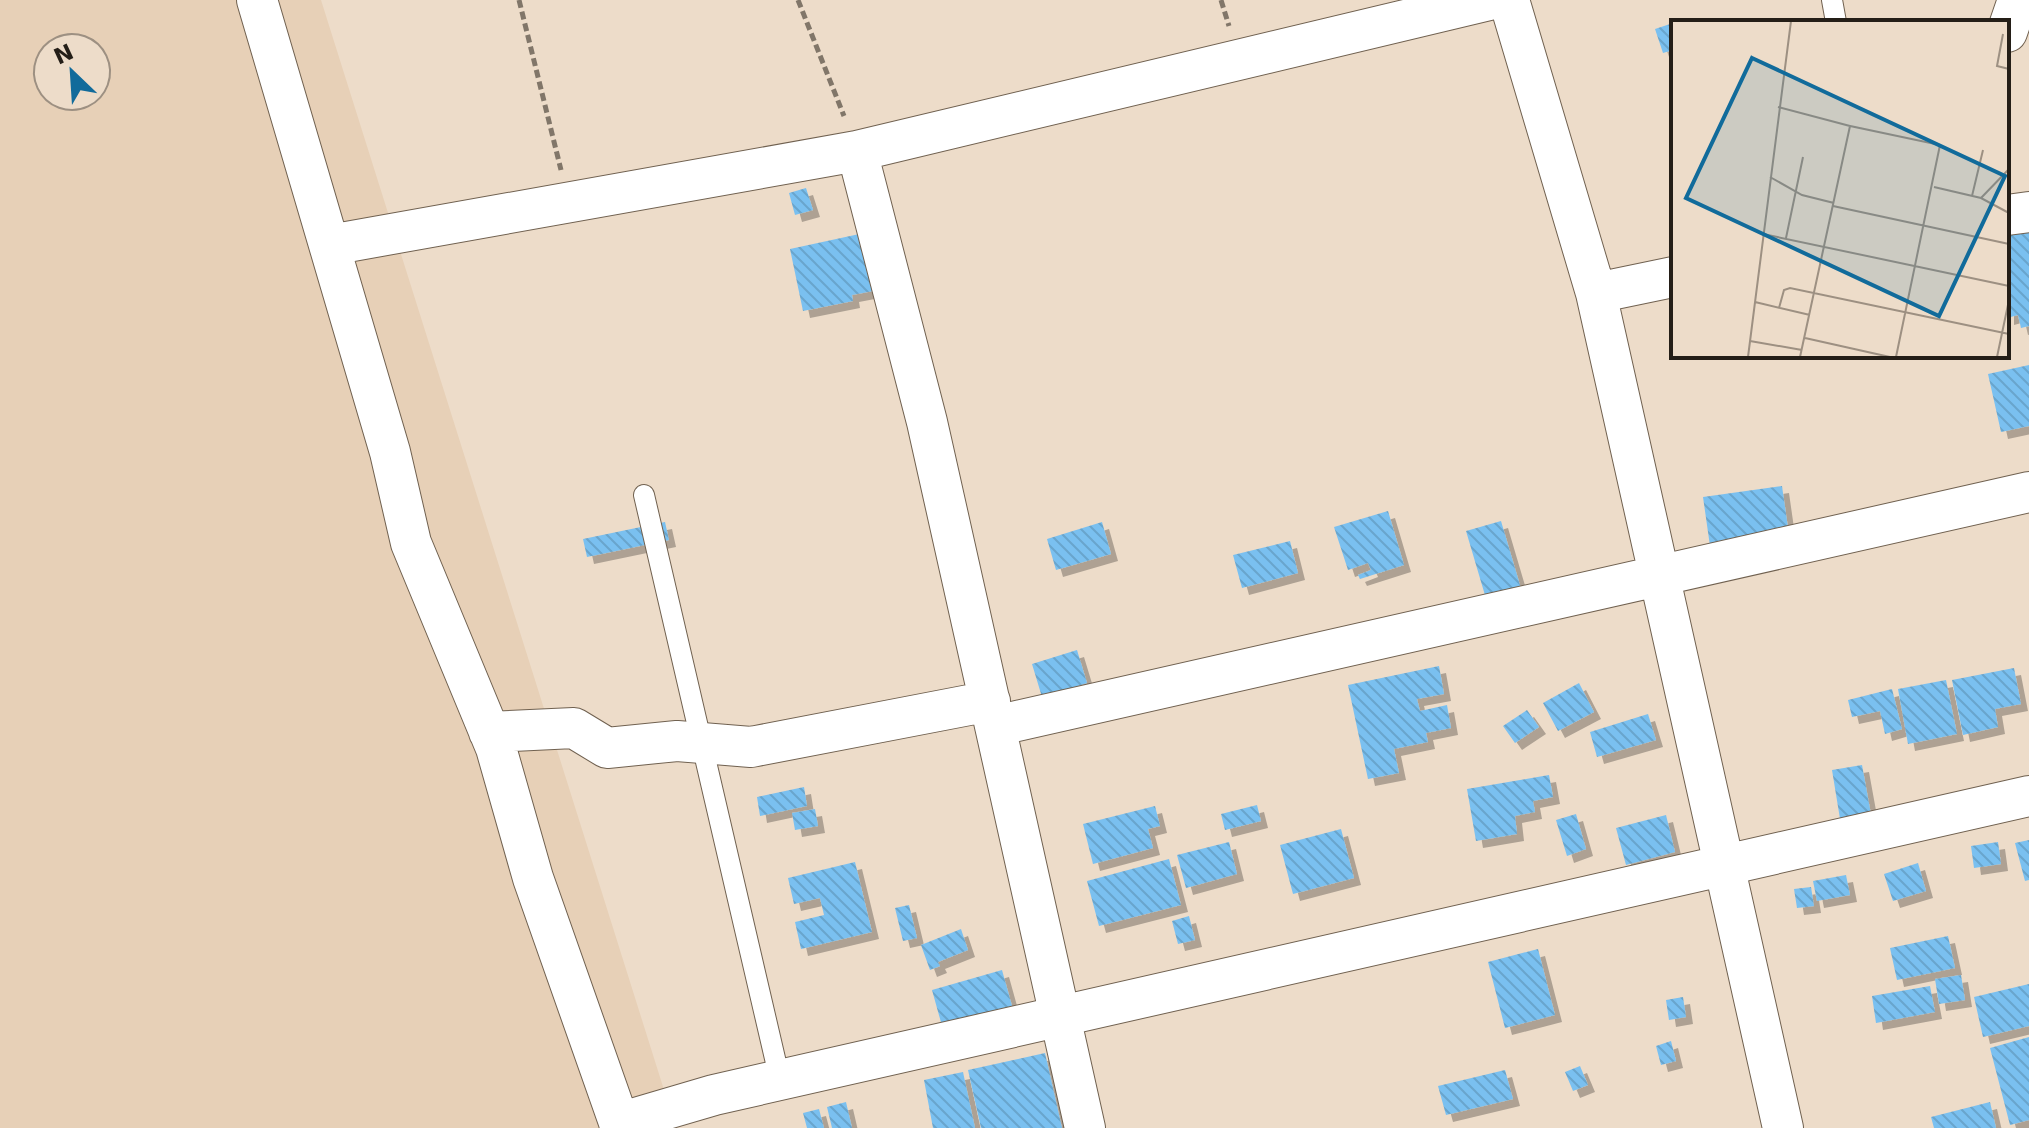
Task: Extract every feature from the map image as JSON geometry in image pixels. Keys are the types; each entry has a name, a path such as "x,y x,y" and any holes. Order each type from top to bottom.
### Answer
{"street":[{"path":"257,0 390,452 411,543 489,732 533,878 620,1126 780,1080 2029,796"},
{"path":"330,245 857,151 1489,0"},
{"path":"1509,0 1596,293 1783,1128"},
{"path":"2009,26 2018,0"},
{"path":"857,151 927,422 1085,1128"},
{"path":"2009,215 2029,212"},
{"path":"1596,293 1671,277"},
{"path":"489,732 574,728 607,748 677,741 751,747 992,714 1659,576 2029,492"}],"lane":[{"path":"1832,0 1836,20"},
{"path":"644,495 780,1080"}],"path":[{"path":"519,0 569,202"},
{"path":"798,0 857,151"}],"shaded area":[{"path":"0,0 321,0 676,1128 0,1128"}],"building":[{"path":"1671,24 1671,51 1663,53 1655,29"},
{"path":"806,188 813,210 795,215 789,193"},
{"path":"2029,231 2029,326 2021,328 2018,315 2009,317 2009,236"},
{"path":"864,233 889,288 852,295 853,301 803,311 790,249"},
{"path":"2029,365 2029,426 2001,432 1988,374"},
{"path":"1782,486 1789,535 1710,546 1703,497"},
{"path":"1388,511 1404,565 1360,579 1358,575 1371,570 1368,563 1348,570 1334,527"},
{"path":"1501,521 1522,592 1487,602 1466,531"},
{"path":"665,522 669,540 587,557 583,539"},
{"path":"1102,522 1111,554 1056,570 1047,539"},
{"path":"1290,541 1298,573 1242,588 1233,555"},
{"path":"1077,650 1087,683 1042,697 1032,664"},
{"path":"1439,666 1444,694 1417,699 1420,711 1447,705 1451,728 1426,733 1428,742 1394,749 1399,773 1368,779 1348,685"},
{"path":"2014,668 2021,704 1995,709 1998,727 1963,735 1952,680"},
{"path":"1946,680 1957,734 1908,744 1898,689"},
{"path":"1579,683 1594,712 1558,731 1543,703"},
{"path":"1892,689 1902,729 1885,734 1880,711 1852,717 1848,700"},
{"path":"1527,710 1539,727 1515,743 1503,726"},
{"path":"1648,714 1656,740 1597,757 1590,732"},
{"path":"1862,765 1872,820 1841,825 1832,770"},
{"path":"1549,775 1553,797 1533,801 1535,812 1515,816 1517,834 1476,841 1467,789"},
{"path":"804,787 807,806 760,816 757,797"},
{"path":"1257,805 1261,821 1225,830 1221,814"},
{"path":"1155,806 1160,826 1148,829 1153,848 1093,864 1083,824"},
{"path":"815,809 818,826 795,830 792,813"},
{"path":"1576,814 1586,849 1567,856 1556,820"},
{"path":"1666,815 1675,852 1626,865 1616,828"},
{"path":"1341,829 1354,878 1293,894 1280,845"},
{"path":"2029,840 2029,880 2025,881 2015,843"},
{"path":"1229,842 1237,874 1186,888 1177,855"},
{"path":"1998,842 2001,864 1974,868 1971,846"},
{"path":"1169,859 1181,905 1099,926 1087,881"},
{"path":"855,862 872,932 801,949 795,922 824,915 820,898 794,904 788,878"},
{"path":"1918,863 1926,891 1893,901 1884,874"},
{"path":"1846,875 1850,895 1817,901 1813,881"},
{"path":"1811,887 1814,906 1797,908 1794,889"},
{"path":"909,905 917,938 903,941 895,908"},
{"path":"1189,916 1195,940 1178,944 1172,921"},
{"path":"961,929 968,950 938,962 940,966 930,970 921,945"},
{"path":"1948,936 1955,968 1897,980 1890,948"},
{"path":"1538,949 1555,1015 1505,1028 1488,962"},
{"path":"1002,970 1012,1006 942,1026 932,990"},
{"path":"1961,975 1965,1000 1939,1004 1935,979"},
{"path":"2029,984 2029,1026 1983,1037 1974,997"},
{"path":"1930,986 1935,1012 1876,1023 1872,996"},
{"path":"1683,997 1686,1017 1669,1020 1666,1000"},
{"path":"2029,1037 2029,1120 2010,1125 1990,1048"},
{"path":"1671,1041 1676,1061 1661,1065 1656,1046"},
{"path":"1045,1053 1062,1128 981,1128 968,1070"},
{"path":"1580,1066 1588,1085 1573,1091 1565,1072"},
{"path":"1505,1070 1513,1099 1446,1115 1438,1086"},
{"path":"963,1072 975,1128 933,1128 924,1080"},
{"path":"846,1102 852,1128 832,1128 827,1107"},
{"path":"1990,1102 1996,1128 1934,1128 1931,1117"},
{"path":"819,1109 824,1128 807,1128 803,1113"}]}
